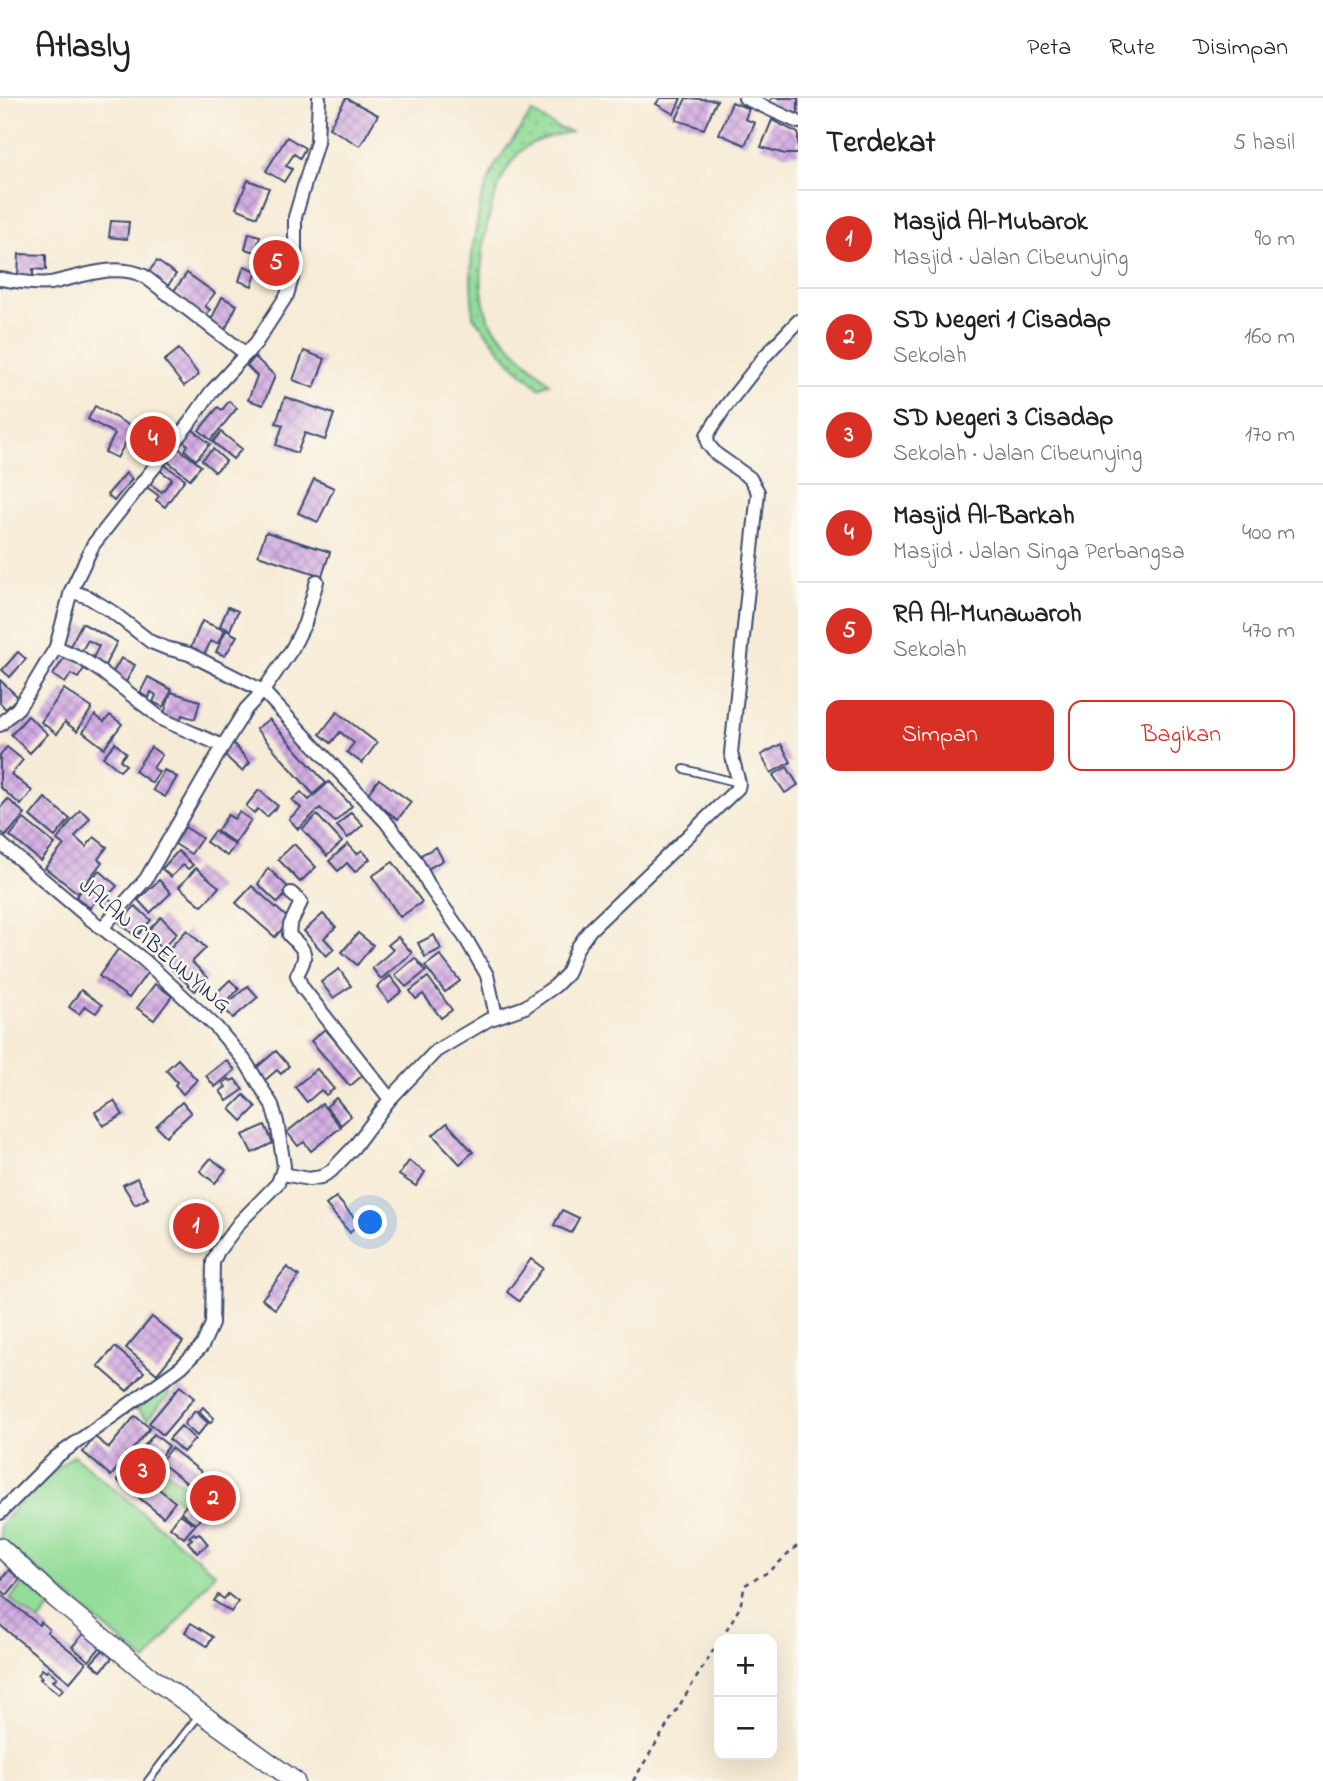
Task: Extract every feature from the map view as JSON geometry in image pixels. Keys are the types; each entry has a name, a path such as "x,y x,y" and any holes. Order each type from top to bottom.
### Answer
{"street":[{"path":"1,722 29,692 56,648 71,591 93,544 211,392 246,354 270,322 292,282 295,268 295,217 317,142 319,98"},
{"path":"746,98 798,122"},
{"path":"0,279 44,283 77,275 135,271 246,354"},
{"path":"0,1513 56,1457 155,1387 196,1354 212,1324 213,1262 218,1251 283,1174 309,1178 321,1177 331,1171 354,1147 390,1099 436,1051 452,1039 496,1016 525,1007 555,986 567,974 577,948 590,930 738,788 731,753 758,492 750,478 716,454 708,444 708,435 726,406 765,356 798,321"},
{"path":"102,928 146,879 246,709 263,691 300,635 317,581"},
{"path":"71,591 88,597 111,611 151,642 166,649 189,654 263,691 386,822 416,861 487,975 496,1016"},
{"path":"56,648 81,658 102,672 163,720 223,746"},
{"name":"JALAN CIBEUNYING","path":"0,843 144,960 216,1027 245,1061 272,1105 281,1146 283,1174"},
{"path":"291,893 301,902 290,925 289,935 304,949 306,955 297,975 302,987 390,1099"},
{"path":"0,1547 56,1599 151,1678 295,1781"}],"lane":[{"path":"684,769 739,783"},
{"path":"148,1781 201,1713"}],"path":[{"path":"724,1634 740,1607 745,1585 770,1571 798,1545"},
{"path":"633,1781 714,1650"}],"green space":[{"path":"532,112 558,128 572,132 533,143 522,150 510,164 492,205 486,229 481,278 483,300 492,325 525,361 550,383 539,388 509,361 473,316 471,282 472,251 481,200 495,165"},
{"path":"164,1388 170,1393 148,1419 136,1409"},
{"path":"73,1455 215,1573 146,1662 0,1539 0,1525 29,1492"},
{"path":"159,1465 192,1492 183,1504 150,1477"},
{"path":"23,1583 52,1606 39,1622 10,1599"}],"building":[{"path":"346,98 378,115 360,146 329,128"},
{"path":"660,98 681,98 674,114 656,104"},
{"path":"686,98 717,100 704,129 676,120"},
{"path":"772,98 798,98 798,114 768,104"},
{"path":"732,102 749,109 745,119 755,123 745,145 719,134"},
{"path":"772,120 798,133 798,154 785,154 761,147"},
{"path":"287,137 305,148 300,158 294,154 286,166 292,169 284,182 266,171"},
{"path":"248,180 269,188 257,217 236,208"},
{"path":"111,221 129,222 127,239 109,237"},
{"path":"249,233 260,236 256,252 245,249"},
{"path":"268,245 273,247 272,251 292,258 286,276 260,267"},
{"path":"19,254 46,255 46,270 33,269 33,278 18,278"},
{"path":"157,261 176,274 167,287 147,274"},
{"path":"244,266 257,271 252,286 239,281"},
{"path":"187,273 215,293 205,306 210,310 205,316 173,292"},
{"path":"222,297 237,305 224,332 209,324"},
{"path":"179,349 199,375 184,386 164,361"},
{"path":"304,351 325,359 314,388 293,380"},
{"path":"255,357 275,376 263,405 248,400 257,376 247,366"},
{"path":"285,397 334,414 325,440 305,433 297,453 276,445 283,425 276,423"},
{"path":"229,401 237,408 211,440 199,430 218,407 222,410"},
{"path":"95,406 134,428 117,458 105,452 115,434 88,419"},
{"path":"154,425 167,438 152,454 138,441"},
{"path":"192,429 210,444 196,460 185,450 188,445 182,440"},
{"path":"221,432 242,449 233,459 213,442"},
{"path":"177,447 201,466 190,479 166,460"},
{"path":"213,449 226,461 215,472 202,460"},
{"path":"163,464 185,479 165,507 156,500 159,496 144,485 147,482 162,492 172,479 159,470"},
{"path":"126,473 132,479 114,501 107,495"},
{"path":"314,479 334,488 318,522 298,513"},
{"path":"266,532 330,552 322,576 258,555"},
{"path":"228,607 238,611 230,630 220,626"},
{"path":"202,621 224,630 218,643 211,640 204,656 191,647"},
{"path":"82,623 117,642 104,667 92,660 99,646 88,640 80,654 69,648"},
{"path":"226,630 237,636 225,656 216,652"},
{"path":"18,652 26,659 10,677 2,670"},
{"path":"66,655 85,667 78,678 71,674 65,683 53,675"},
{"path":"121,658 135,665 126,682 112,674"},
{"path":"148,677 172,690 163,707 153,702 156,695 151,692 149,698 140,693"},
{"path":"0,680 18,697 6,709 0,703"},
{"path":"64,689 92,708 77,731 65,722 57,734 41,722"},
{"path":"171,692 200,701 195,719 182,715 180,722 163,717"},
{"path":"337,712 377,743 362,763 347,752 354,743 340,732 331,743 320,734"},
{"path":"95,715 104,722 110,715 122,724 104,748 83,732"},
{"path":"28,716 48,734 30,753 11,735"},
{"path":"269,719 326,783 313,794 256,729"},
{"path":"115,743 126,753 120,760 126,765 120,771 103,757"},
{"path":"233,743 250,763 242,771 222,753"},
{"path":"781,744 791,762 771,773 761,755"},
{"path":"7,747 23,760 11,774 32,791 21,805 0,787 0,755"},
{"path":"151,747 162,755 153,768 159,772 152,783 135,771"},
{"path":"787,767 798,785 785,793 773,775"},
{"path":"164,770 177,777 165,797 153,790"},
{"path":"379,779 411,802 398,819 366,796"},
{"path":"329,782 352,806 335,822 320,808 298,829 289,819 301,808 292,800 301,792 309,800"},
{"path":"259,790 278,806 267,817 258,809 254,813 246,806"},
{"path":"45,798 70,819 55,837 30,816"},
{"path":"8,799 25,814 6,836 0,831 0,808"},
{"path":"80,810 90,818 75,837 86,847 94,837 107,847 98,859 102,862 78,893 45,868 64,845 57,840"},
{"path":"239,812 251,820 235,843 217,831 228,815 234,819"},
{"path":"351,812 363,825 348,838 337,826"},
{"path":"317,815 342,842 327,856 302,829"},
{"path":"24,819 55,844 41,861 10,836"},
{"path":"185,827 202,838 191,854 175,844"},
{"path":"214,831 235,845 227,856 206,842"},
{"path":"294,844 316,867 300,882 278,859"},
{"path":"348,844 357,854 362,850 370,859 355,872 347,863 338,871 329,861"},
{"path":"436,847 443,860 424,871 417,857"},
{"path":"178,851 193,865 188,869 183,865 171,877 162,869"},
{"path":"393,862 422,902 400,917 372,876"},
{"path":"196,868 219,887 202,906 179,887"},
{"path":"268,868 290,889 278,903 258,884"},
{"path":"99,870 117,886 107,897 118,906 113,912 97,899 90,908 76,897"},
{"path":"159,880 171,893 150,913 138,900"},
{"path":"252,886 290,920 275,937 236,903"},
{"path":"135,906 151,920 136,937 120,923"},
{"path":"323,914 336,927 324,938 334,949 326,956 304,931"},
{"path":"161,917 177,933 162,949 145,934"},
{"path":"187,930 206,948 192,962 208,978 195,991 160,958"},
{"path":"358,933 373,945 357,965 342,952"},
{"path":"434,935 441,949 425,957 418,943"},
{"path":"398,937 412,953 381,979 372,968 393,950 388,945"},
{"path":"119,948 149,970 129,998 99,976"},
{"path":"440,955 460,981 445,992 425,966"},
{"path":"415,958 426,971 406,987 395,975"},
{"path":"339,969 351,986 333,998 321,982"},
{"path":"390,976 402,991 389,1002 377,987"},
{"path":"428,977 452,1010 441,1018 423,994 416,999 410,991"},
{"path":"230,980 239,989 220,1008 211,998"},
{"path":"155,984 172,996 154,1020 137,1008"},
{"path":"248,986 258,997 233,1018 223,1007"},
{"path":"81,990 102,1005 96,1013 85,1006 79,1014 69,1007"},
{"path":"325,1029 364,1074 350,1086 311,1041"},
{"path":"276,1051 289,1066 281,1074 277,1070 264,1081 255,1069"},
{"path":"178,1059 197,1080 183,1094 166,1070"},
{"path":"226,1060 235,1070 215,1087 206,1076"},
{"path":"317,1069 334,1089 326,1095 321,1090 307,1102 295,1087"},
{"path":"235,1079 243,1090 227,1101 220,1091 226,1087 223,1083"},
{"path":"244,1095 256,1107 242,1121 230,1109"},
{"path":"336,1098 351,1116 341,1125 326,1107"},
{"path":"114,1101 123,1115 103,1126 95,1112"},
{"path":"182,1102 191,1113 166,1136 156,1126"},
{"path":"322,1104 341,1127 311,1151 304,1142 298,1146 287,1132"},
{"path":"447,1123 473,1152 460,1164 433,1135"},
{"path":"265,1125 273,1143 252,1153 243,1135"},
{"path":"211,1158 226,1170 215,1183 200,1171"},
{"path":"409,1161 425,1172 416,1186 399,1175"},
{"path":"137,1178 148,1198 135,1205 123,1185"},
{"path":"336,1197 358,1222 350,1233 326,1205"},
{"path":"194,1206 217,1227 198,1247 175,1226"},
{"path":"562,1210 579,1218 571,1233 554,1225"},
{"path":"531,1259 543,1268 519,1301 507,1292"},
{"path":"287,1267 299,1276 275,1309 262,1299"},
{"path":"152,1317 183,1342 157,1374 126,1348"},
{"path":"115,1347 144,1372 127,1391 98,1366"},
{"path":"180,1386 194,1398 163,1435 149,1423"},
{"path":"203,1407 214,1418 210,1423 199,1412"},
{"path":"195,1411 208,1423 197,1436 184,1424"},
{"path":"135,1416 150,1428 111,1476 83,1452 95,1437 109,1448"},
{"path":"181,1426 195,1439 183,1452 169,1439"},
{"path":"154,1434 169,1446 144,1477 175,1502 163,1517 117,1480"},
{"path":"171,1448 223,1489 196,1524 181,1512 197,1491 160,1462"},
{"path":"180,1514 195,1525 184,1538 170,1527"},
{"path":"194,1533 199,1533 208,1544 197,1553 188,1542"},
{"path":"9,1570 20,1579 7,1595 0,1589 0,1581"},
{"path":"228,1594 238,1602 231,1612 214,1601 218,1595 224,1599"},
{"path":"2,1595 39,1625 41,1622 49,1629 47,1632 86,1663 70,1682 0,1625"},
{"path":"191,1623 213,1637 207,1646 185,1632"},
{"path":"85,1632 101,1646 89,1661 72,1647"},
{"path":"103,1650 112,1658 101,1671 91,1663"},
{"path":"42,1669 57,1677 53,1681 63,1689 59,1694 40,1679 42,1677 38,1674"}],"place":[{"name":"RA Al-Munawaroh","path":"276,263"},
{"name":"Masjid Al-Barkah","path":"153,439"},
{"name":"Masjid Al-Mubarok","path":"196,1226"},
{"name":"SD Negeri 3 Cisadap","path":"143,1471"},
{"name":"SD Negeri 1 Cisadap","path":"213,1498"}]}
